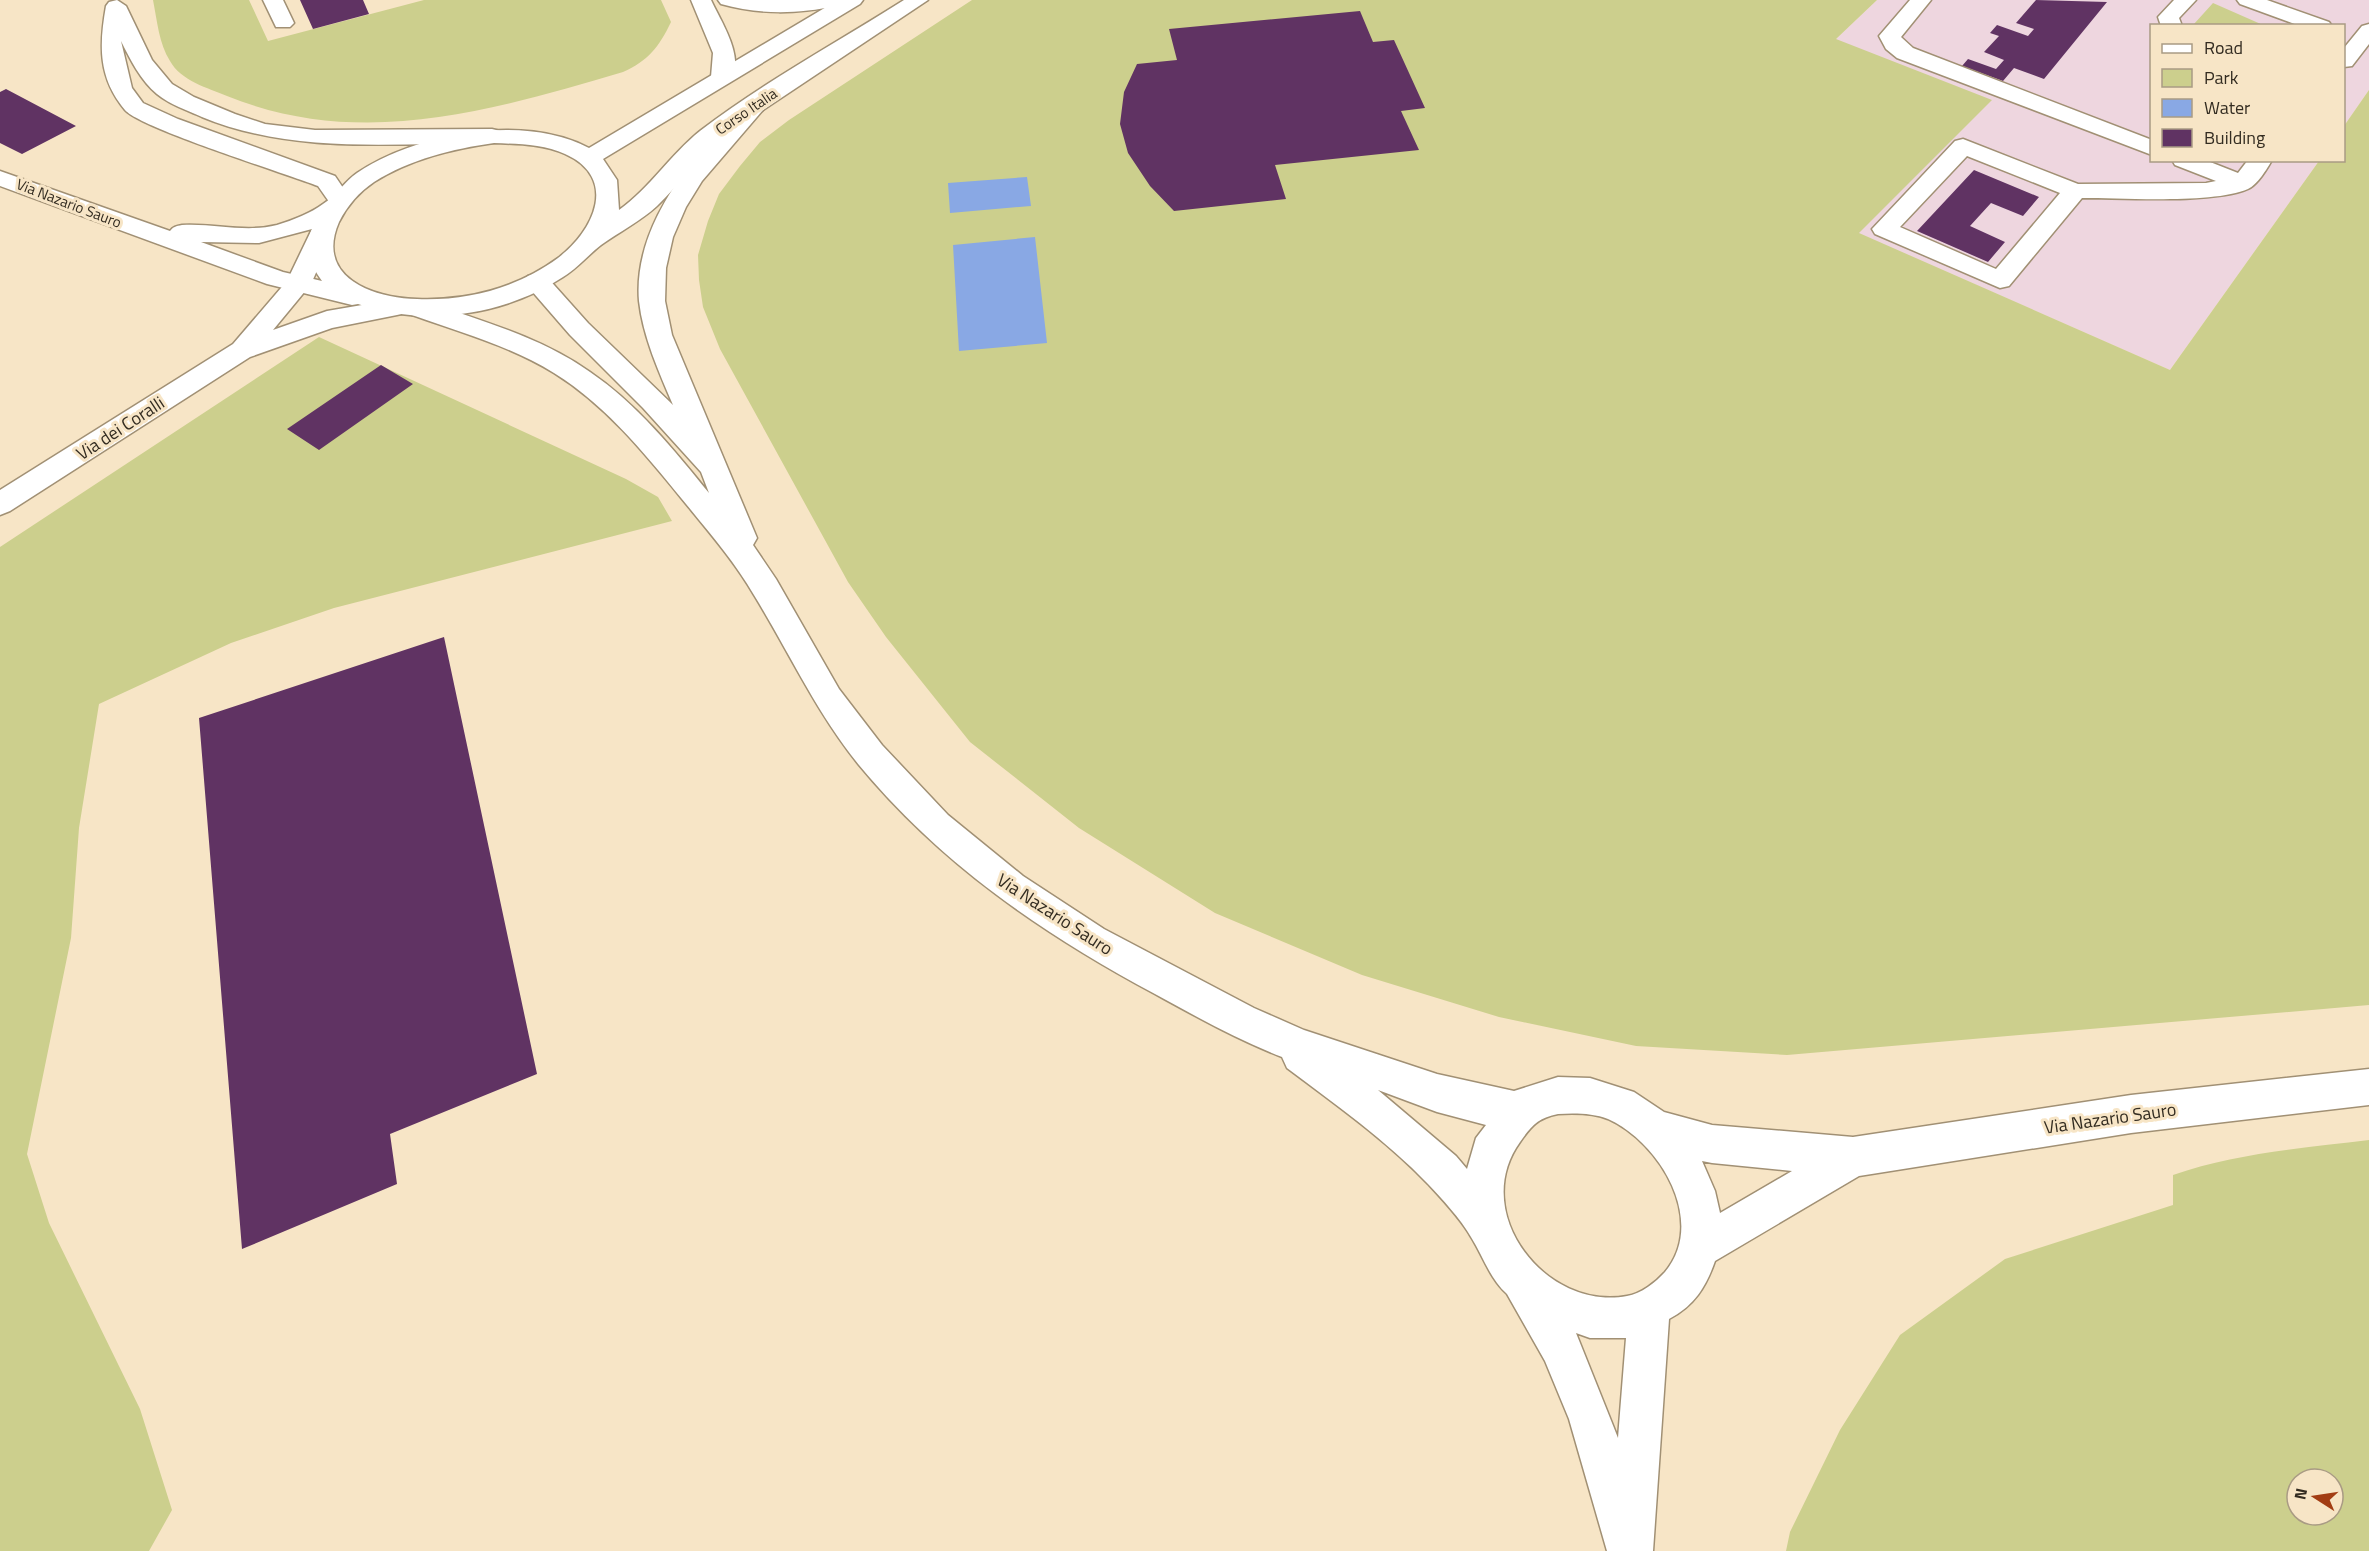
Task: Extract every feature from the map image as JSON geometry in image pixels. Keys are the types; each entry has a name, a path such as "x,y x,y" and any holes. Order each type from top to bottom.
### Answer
{"street":[{"path":"273,0 283,23"},
{"path":"701,0 724,53 722,77"},
{"path":"728,0 755,8 794,9 837,0"},
{"path":"588,158 853,0"},
{"name":"Corso Italia","path":"591,241 648,201 682,161 707,137 762,99 918,0"},
{"path":"1921,0 1890,36 1894,44 1905,53 2150,148"},
{"path":"2171,24 2168,17 2186,0"},
{"path":"2247,0 2316,24"},
{"path":"116,4 142,62 164,89 186,102 227,119 262,130 315,137 530,137 562,144 588,158 603,175 609,195 605,218 591,241 568,263 537,282 501,297 470,304 409,308 327,320 240,351"},
{"path":"116,4 110,45 121,89 135,108 170,124 327,181 337,205"},
{"path":"2345,57 2358,34"},
{"path":"752,565 658,333 653,300 653,273 662,232 688,181 726,134 762,99"},
{"path":"137,230 245,238 303,226 337,205 370,176 407,156 450,142 494,136"},
{"path":"2075,191 2000,280 1884,229 1963,146 2075,191 2206,190 2242,183 2259,162"},
{"path":"2188,162 2242,183"},
{"name":"Via Nazario Sauro","path":"0,178 79,205 137,230"},
{"path":"240,351 277,312 298,284 337,205"},
{"path":"137,230 298,284 368,301 409,308 555,361 600,392 667,462 752,565"},
{"path":"322,232 320,253 327,273 345,289 368,301"},
{"path":"537,282 579,329 653,401 713,466"},
{"name":"Via dei Coralli","path":"0,504 240,351"},
{"name":"Via Nazario Sauro","path":"752,565 836,711 887,775 945,836 1012,890 1128,961 1277,1037"},
{"path":"1277,1037 1460,1100 1520,1110"},
{"path":"1277,1037 1381,1116 1433,1162 1484,1221 1504,1262 1539,1296 1560,1308 1583,1316 1606,1319 1628,1317 1649,1311 1667,1300 1681,1286 1692,1268 1699,1248 1702,1227 1694,1184 1685,1164 1656,1129 1618,1104 1576,1095 1537,1101 1520,1110 1494,1138 1485,1157 1480,1199 1484,1221"},
{"name":"Via Nazario Sauro","path":"1852,1157 2132,1113 2369,1087"},
{"path":"1656,1129 1712,1144 1852,1157"},
{"path":"1699,1248 1852,1157"},
{"path":"1521,1280 1560,1346 1591,1419 1631,1551"},
{"path":"1631,1551 1649,1311"}],"shaded area":[{"path":"1877,0 2369,0 2369,90 2345,125 2345,24 2150,24 2150,162 2318,162 2170,370 1858,233 1836,39"}],"green space":[{"path":"153,0 249,0 268,41 424,0 661,0 671,22 662,39 646,58 623,72 524,100 475,111 426,119 376,122 327,121 277,112 227,96 188,79 175,68 166,54"},
{"path":"972,0 1877,0 1836,39 1992,100 1859,233 2170,370 2318,162 2345,162 2345,125 2369,90 2369,1005 1787,1055 1636,1046 1499,1017 1362,975 1215,913 1079,828 970,742 886,637 848,582 720,349 703,307 699,280 698,255 708,221 719,194 740,166 760,142 789,120"},
{"path":"2213,3 2261,24 2194,24"},
{"path":"319,337 626,479 658,497 672,521 334,608 231,643 99,704 79,828 71,938 27,1154 49,1223 140,1409 172,1510 149,1551 0,1551 0,547"},
{"path":"2369,1140 2369,1551 1786,1551 1790,1532 1840,1430 1900,1335 2005,1259 2173,1205 2173,1175 2221,1161"}],"water":[{"path":"1027,177 1031,206 950,213 948,183"},
{"path":"1035,237 1047,343 959,351 953,245"}],"building":[{"path":"300,0 363,0 369,14 313,29"},
{"path":"2036,0 2107,2 2044,79 2014,68 2003,81 1962,66 1968,59 1996,69 2004,60 1984,52 1999,36 1990,33 1997,25 2028,36 2034,29 2016,23"},
{"path":"1360,11 1373,42 1394,40 1425,108 1401,111 1419,150 1275,165 1286,199 1174,211 1150,186 1128,153 1120,124 1124,92 1137,64 1177,60 1169,29"},
{"path":"6,89 76,126 22,154 0,143 0,92"},
{"path":"1974,170 2039,197 2023,216 1991,203 1970,226 2005,242 1988,262 1917,231"},
{"path":"381,365 413,384 319,450 287,429"},
{"path":"444,637 537,1074 390,1134 397,1184 242,1249 199,718"}]}
